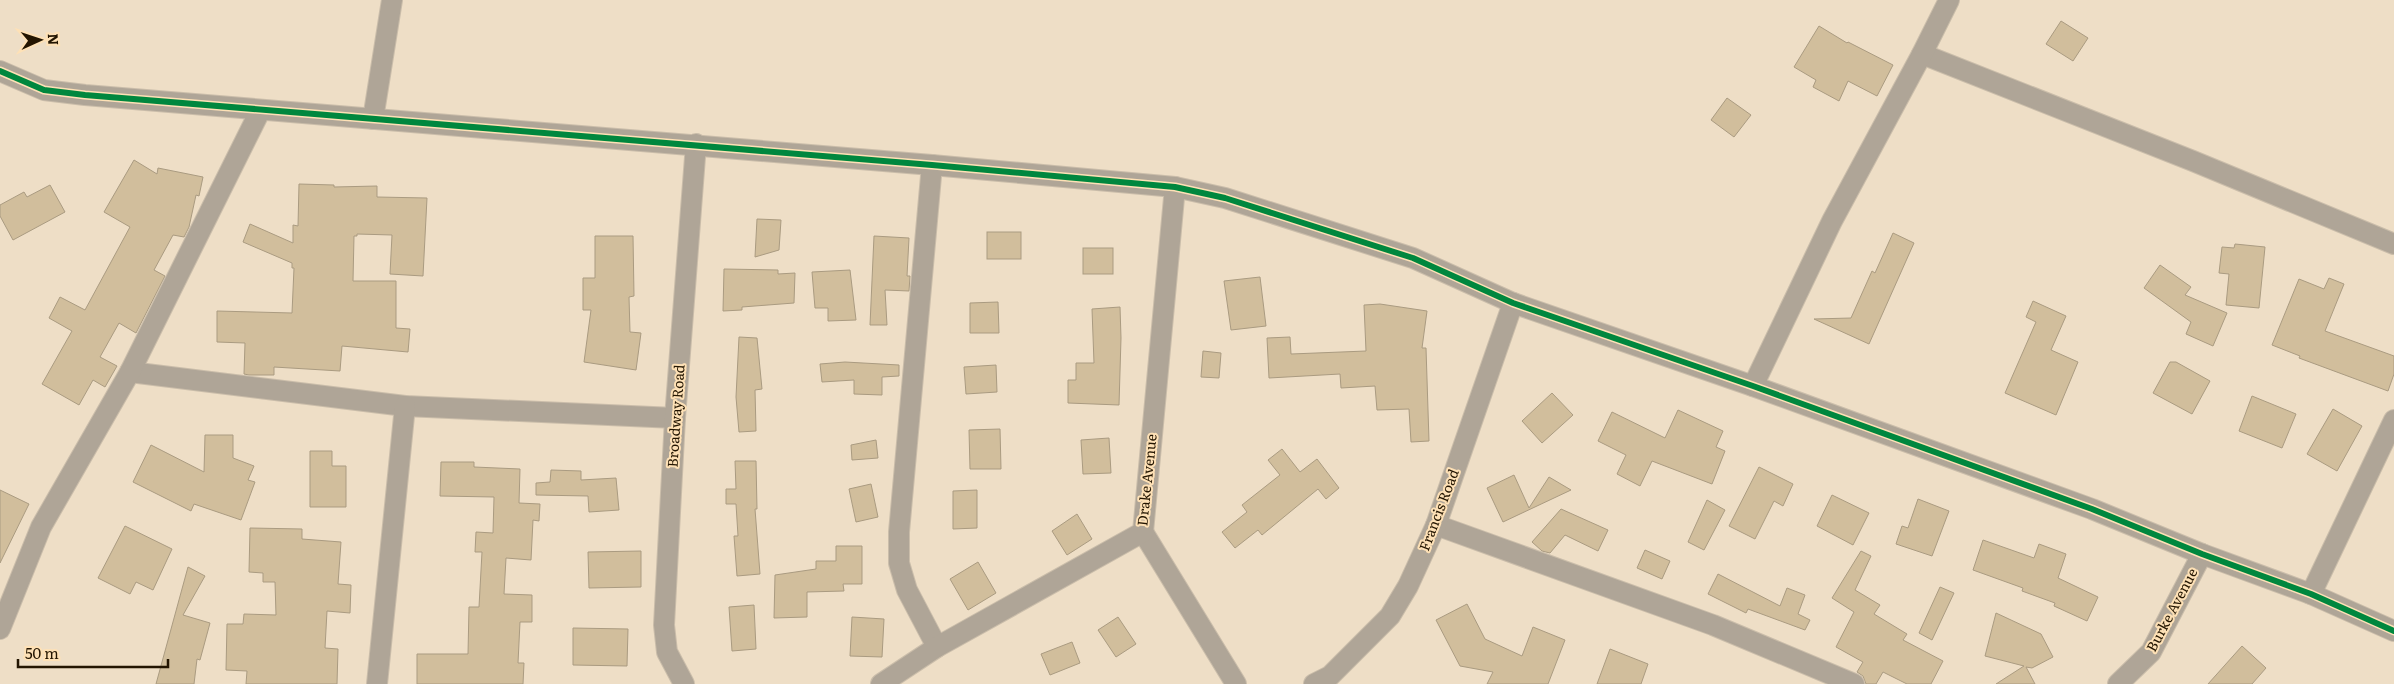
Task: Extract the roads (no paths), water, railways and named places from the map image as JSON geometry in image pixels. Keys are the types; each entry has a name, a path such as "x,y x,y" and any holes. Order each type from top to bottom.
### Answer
{"street":[{"path":"373,119 392,0"},
{"path":"1753,386 1832,221 1949,0"},
{"path":"1922,54 2193,161 2394,244"},
{"path":"0,71 44,90 260,111 696,144 932,165 1175,188 1225,198 1413,258 1513,304 1753,386 2083,505 2202,554 2311,594 2394,631"},
{"path":"0,629 41,527 130,372 260,111"},
{"name":"Broadway Road","path":"684,684 666,652 664,639 675,418 696,144"},
{"path":"932,165 899,563 907,590 937,647"},
{"name":"Drake Avenue","path":"880,684 937,647 1143,532 1175,188"},
{"name":"Francis Road","path":"1327,681 1390,616 1408,586 1436,525 1513,304"},
{"path":"130,372 405,406 675,418"},
{"path":"377,684 405,406"},
{"path":"2311,594 2394,420"},
{"path":"1436,525 1713,626 1808,663 1854,684"},
{"path":"1143,532 1236,684"},
{"name":"Burke Avenue","path":"2118,684 2151,652 2202,554"}]}
